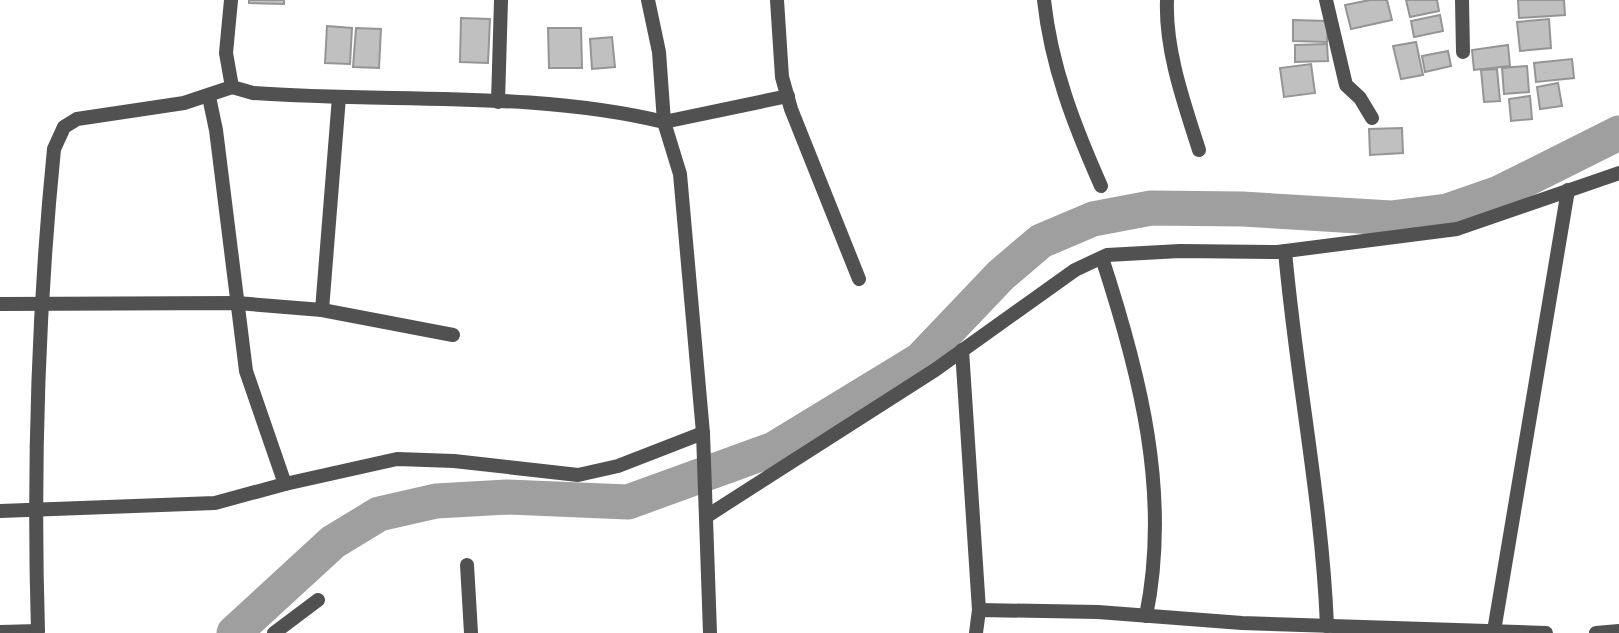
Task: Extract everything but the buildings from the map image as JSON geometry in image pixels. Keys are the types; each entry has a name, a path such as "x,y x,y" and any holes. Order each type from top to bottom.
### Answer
{"street":[{"path":"231,0 226,53 232,87"},
{"path":"498,102 502,0"},
{"path":"648,0 659,52 664,121 680,174 703,433 709,633"},
{"path":"777,0 782,77 859,279"},
{"path":"1044,0 1047,32 1060,84 1101,186"},
{"path":"1167,0 1166,19 1181,91 1199,150"},
{"path":"1326,0 1346,85 1360,98 1372,118"},
{"path":"1462,0 1463,52"},
{"path":"0,632 38,631 35,509 40,303 54,149 64,127 77,119 145,111 209,97 232,87 253,93 498,102 620,111 664,121 788,96"},
{"path":"209,97 216,130 246,371 285,484"},
{"path":"322,310 339,97"},
{"path":"706,508 962,351 1075,270 1102,258 1129,253 1284,251 1457,229 1619,173"},
{"path":"1494,631 1568,190"},
{"path":"1284,251 1293,342 1307,413 1325,569 1327,626"},
{"path":"1102,258 1132,349 1149,425 1156,539 1154,576 1146,616"},
{"path":"0,304 237,303 322,310 453,335"},
{"path":"962,351 979,610 976,633"},
{"path":"0,511 215,503 397,459 454,461 578,475 618,466 703,433"},
{"path":"467,565 471,633"},
{"path":"274,633 318,600"},
{"path":"979,610 1546,633"},
{"path":"1596,633 1619,631"}],"waterway":[{"path":"234,633 333,542 379,514 436,501 507,497 628,502 774,449 920,360 1001,275 1041,241 1093,219 1151,208 1242,209 1391,218 1447,211 1499,193 1619,133"}]}
